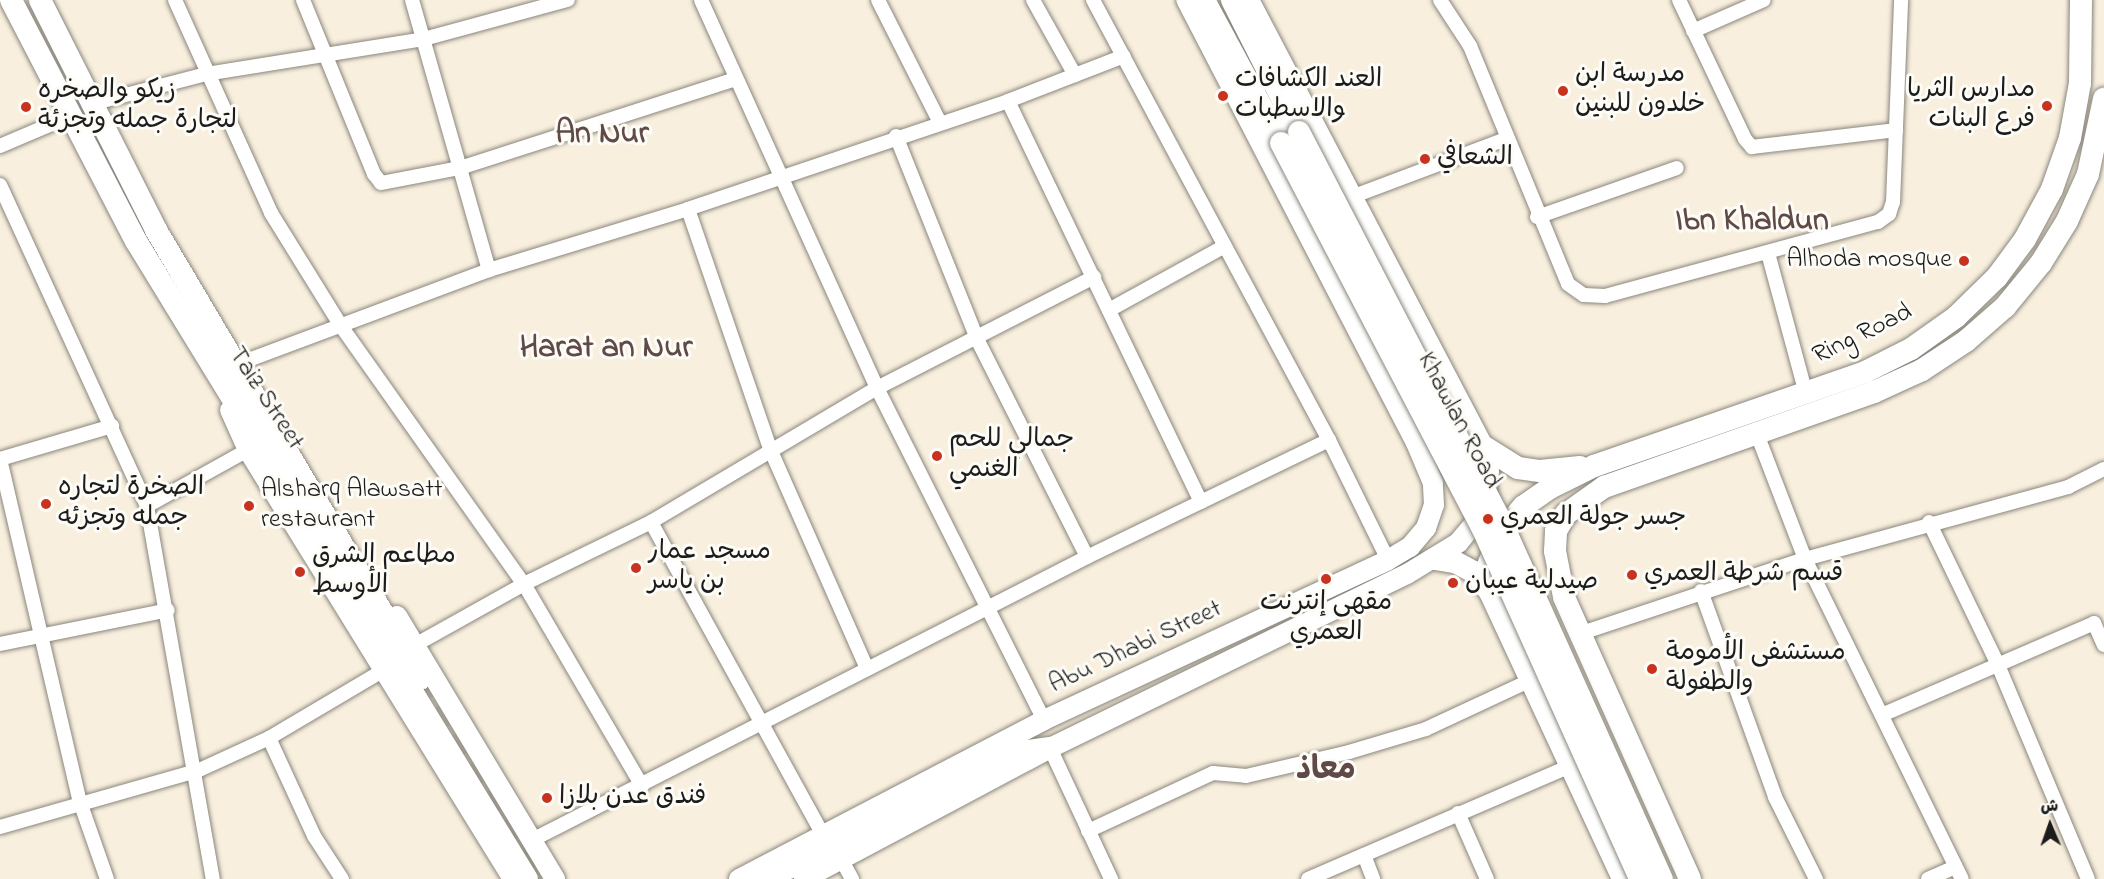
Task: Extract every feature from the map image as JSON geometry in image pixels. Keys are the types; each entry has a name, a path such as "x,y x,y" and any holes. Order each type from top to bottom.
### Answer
{"main road":[{"name":"Taiz Street","path":"11,0 68,117 214,374 258,438 414,682"},
{"name":"Taiz Street","path":"40,0 156,230 309,489 414,682 527,879"},
{"name":"Khawlan Road","path":"1186,0 1416,443 1433,483"},
{"name":"Khawlan Road","path":"1204,0 1290,137 1500,519 1662,879"},
{"name":"Khawlan Road","path":"1232,0 1290,137 1482,527 1640,879"},
{"name":"Khawlan Road","path":"1250,0 1483,446 1489,471 1486,498 1475,523 1458,543 1435,559"},
{"name":"Ring Road","path":"1594,466 1865,372 1911,349 1956,317 1996,277 2025,239 2052,189 2070,138 2080,83 2081,0"},
{"path":"1690,879 1564,597 1555,551 1556,531 1566,514 1604,487 1840,405 1922,370 1966,341 2005,307 2042,263 2067,221 2088,174 2104,99"},
{"path":"214,374 248,450 513,879"},
{"path":"1416,443 1469,418"},
{"path":"1483,446 1518,468 1540,471 1594,466"},
{"path":"1490,592 1490,563 1501,533 1541,494 1594,466"},
{"name":"Abu Dhabi Street","path":"739,879 1044,720 1388,560 1410,547 1426,528 1434,505 1433,483"},
{"path":"309,489 374,578 554,878"},
{"path":"1435,559 1455,562 1474,572 1490,592 1623,879"},
{"name":"Abu Dhabi Street","path":"804,879 1050,748 1435,559"},
{"path":"1362,574 1368,575 1374,586 1371,592"},
{"path":"1516,648 1576,628"},
{"path":"767,879 1013,753 1050,748"}],"street":[{"path":"175,0 206,74 271,213 340,326 524,584 642,786"},
{"path":"303,0 374,174 381,183 460,168 736,79"},
{"path":"412,0 489,270"},
{"path":"91,104 206,74 424,39 538,4 568,0"},
{"path":"701,0 877,388 1044,720"},
{"path":"878,0 939,121"},
{"path":"1033,0 1075,75"},
{"path":"1093,0 1329,440 1388,560"},
{"path":"1440,0 1470,46 1537,217 1568,284 1584,295 1605,296 1878,222 1888,214 1893,202 1901,0"},
{"path":"1679,0 1745,139 1752,147 1896,130"},
{"path":"1693,31 1764,0"},
{"path":"235,365 489,270 688,209 939,121 1008,100 1124,56"},
{"path":"1008,100 1201,502"},
{"path":"0,146 68,117"},
{"path":"896,136 977,339 1087,557"},
{"path":"1354,196 1506,139"},
{"path":"1537,217 1677,168"},
{"path":"0,185 147,506 168,610 213,879"},
{"path":"688,209 771,451 867,669"},
{"path":"1109,310 1226,246"},
{"path":"1768,253 1806,394"},
{"path":"415,645 524,584 651,522 877,388 977,339 1094,277"},
{"path":"106,879 80,802 0,459 112,426"},
{"path":"1757,434 1805,559 1884,714 1958,873 1928,879"},
{"path":"532,840 642,786 1087,557 1329,440"},
{"path":"147,506 248,450"},
{"path":"1576,628 1929,522 2068,487 2104,469"},
{"path":"651,522 823,835"},
{"path":"1929,522 1998,665 2088,879"},
{"path":"1701,591 1775,797 1816,879"},
{"path":"0,644 168,610"},
{"path":"1884,714 2099,621 2104,645"},
{"path":"0,827 80,802 196,771 269,738 384,670"},
{"path":"1088,831 1213,773 1246,776 1349,752 1426,729 1531,680"},
{"path":"269,738 314,836 342,879"},
{"path":"1050,748 1111,879"},
{"path":"1308,879 1570,766"},
{"path":"1458,813 1487,879"},
{"path":"1364,855 1373,879"},
{"path":"842,859 852,879"}],"tunnel":[{"path":"421,678 541,879"}],"place":[{"name":"مدرسة ابن خلدون للبنين","path":"1563,91"},
{"name":"العند الكشافات والاسطبات","path":"1223,96"},
{"name":"مدارس الثريا فرع البنات","path":"2047,106"},
{"name":"زيكو والصخره لتجارة جمله وتجزئة","path":"26,107"},
{"name":"الشعافي","path":"1425,159"},
{"name":"Alhoda mosque","path":"1964,261"},
{"name":"جمالي للحم الغنمي","path":"937,456"},
{"name":"الصخرة لتجاره جمله وتجزئه","path":"46,504"},
{"name":"Alsharq Alawsatt restaurant","path":"249,506"},
{"name":"جسر جولة العمري","path":"1488,519"},
{"name":"مسجد عمار بن ياسر","path":"636,568"},
{"name":"مطاعم الشرق الأوسط","path":"300,572"},
{"name":"قسم شرطة العمري","path":"1632,575"},
{"name":"مقهى إنترنت العمري","path":"1326,579"},
{"name":"صيدلية عيبان","path":"1453,583"},
{"name":"مستشفى الأمومة والطفولة","path":"1652,669"},
{"name":"فندق عدن بلازا","path":"547,798"}],"district":[{"name":"An Nur","path":"602,135"},
{"name":"Ibn Khaldun","path":"1752,222"},
{"name":"Harat an Nur","path":"606,349"},
{"name":"معاذ","path":"1326,771"}]}
